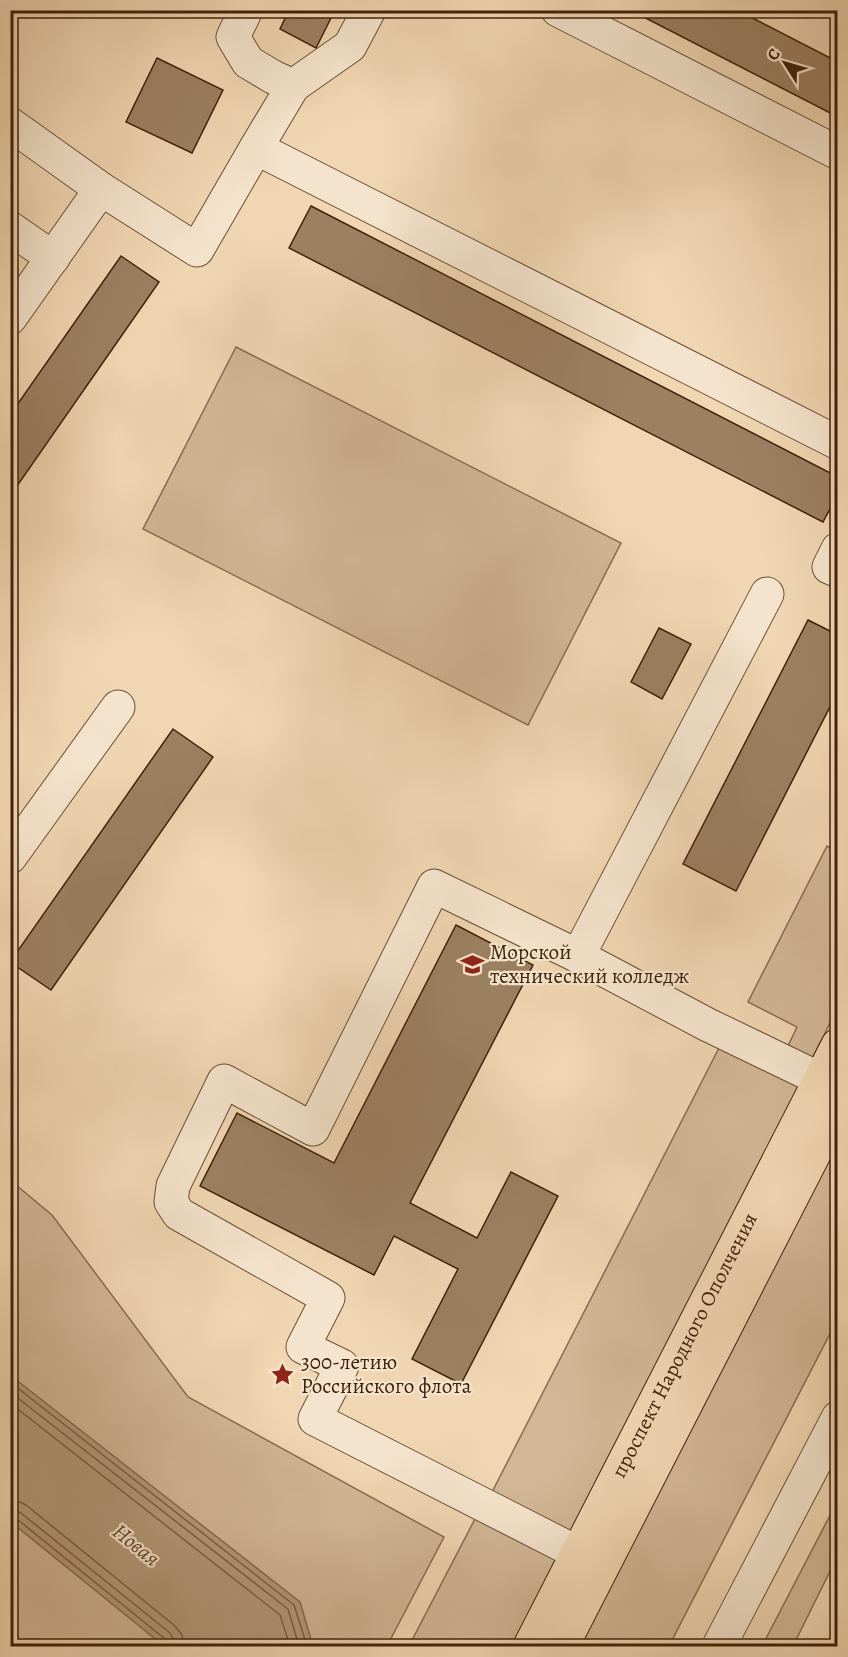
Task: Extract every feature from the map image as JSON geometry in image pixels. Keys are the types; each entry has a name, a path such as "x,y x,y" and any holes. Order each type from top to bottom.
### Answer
{"main road":[{"name":"проспект Народного Ополчения","path":"530,1647 837,1045"},
{"name":"проспект Народного Ополчения","path":"562,1647 837,1107"}],"lane":[{"path":"246,10 233,37 248,62 293,86"},
{"path":"10,124 101,189 196,250 293,86 350,46 369,10"},
{"path":"558,10 837,153"},
{"path":"256,148 837,442"},
{"path":"10,318 101,189"},
{"path":"10,228 53,258"},
{"path":"837,549 829,567 837,571"},
{"path":"578,956 767,594"},
{"path":"10,857 118,707"},
{"path":"578,1553 315,1419 342,1366 303,1347 328,1298 179,1214 171,1202 173,1186 224,1081 314,1129 434,886 820,1079"},
{"path":"719,1647 837,1418"}],"shaded area":[{"path":"236,347 621,543 528,725 143,529"},
{"path":"827,846 837,852 837,1009 810,1063 786,1050 797,1027 748,1002"},
{"path":"721,1044 800,1084 569,1540 488,1500"},
{"path":"837,1141 837,1320 669,1646 579,1646"},
{"path":"10,1180 52,1215 188,1397 444,1537 387,1646 11,1646"},
{"path":"837,1502 837,1557 793,1646 762,1646"},
{"path":"476,1517 559,1559 514,1646 409,1646"}],"water":[{"name":"Новая","path":"10,1375 300,1602 313,1646 164,1646 11,1522"}],"building":[{"path":"289,10 335,10 316,48 280,29"},
{"path":"630,10 737,10 838,62 838,117"},
{"path":"157,58 223,90 192,153 126,122"},
{"path":"311,206 838,477 838,494 823,522 289,248"},
{"path":"121,256 159,282 10,496 10,415"},
{"path":"808,620 838,635 838,691 736,891 683,864"},
{"path":"659,628 691,644 662,699 631,682"},
{"path":"173,729 213,757 51,990 10,962"},
{"path":"456,925 533,965 410,1203 477,1238 511,1172 558,1196 461,1384 412,1359 458,1269 394,1236 374,1275 200,1186 237,1113 334,1163"}],"railway":[{"path":"832,1646 838,1635"}],"place":[{"name":"Морской технический колледж","path":"472,964"},
{"name":"300-летию Российского флота","path":"283,1374"}]}
